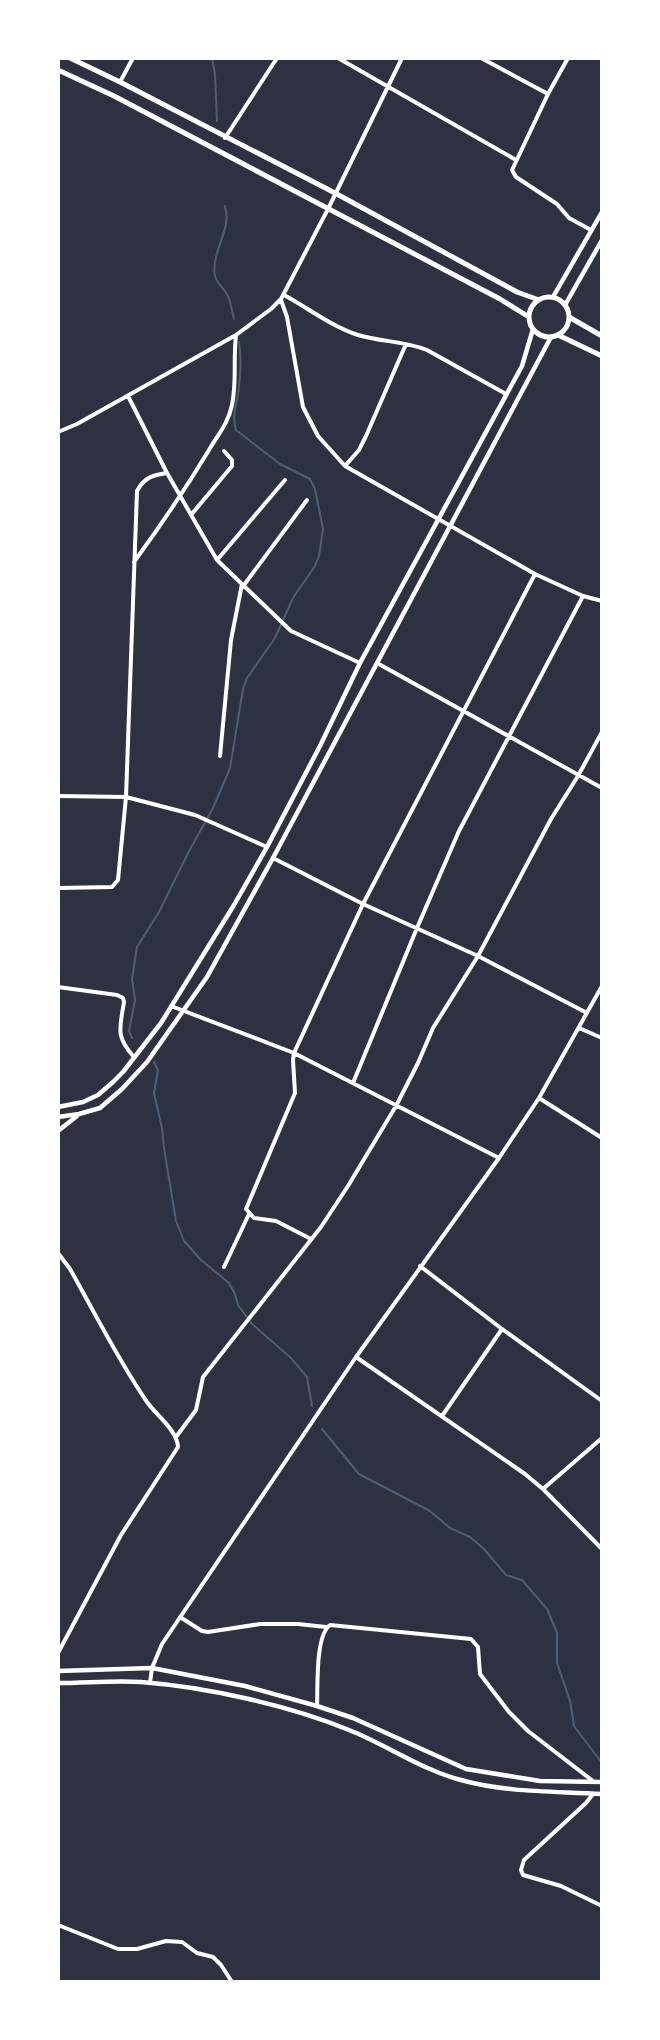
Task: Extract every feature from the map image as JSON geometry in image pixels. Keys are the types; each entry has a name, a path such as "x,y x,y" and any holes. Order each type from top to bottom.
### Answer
{"main road":[{"path":"70,58 335,193 518,292 539,300 553,297 565,305 570,317 602,336"},
{"path":"58,70 114,96 529,317"},
{"path":"539,300 531,310 529,317 533,329 544,337 558,335 566,328 570,317"},
{"path":"558,335 602,356"}],"street":[{"path":"120,82 133,58"},
{"path":"225,138 277,58"},
{"path":"338,58 516,160"},
{"path":"58,432 77,424 236,335 271,309 282,297 328,209 402,58"},
{"path":"481,58 548,94"},
{"path":"568,58 512,170 513,174 557,204 569,218 591,230"},
{"path":"553,297 602,212"},
{"path":"565,305 602,240"},
{"path":"282,297 346,330 427,350 506,394"},
{"path":"282,297 303,407 318,436 345,466 535,574 583,596 602,600"},
{"path":"58,1107 83,1102 98,1095 123,1072 161,1023 234,905 320,746 360,663 522,366 533,329"},
{"path":"134,562 181,496 225,426 232,406 236,383 234,353 236,335"},
{"path":"58,1117 100,1108 122,1089 147,1062 207,976 273,858 551,337"},
{"path":"345,466 359,450 366,436 406,344"},
{"path":"128,396 166,473 217,560 291,631 360,663"},
{"path":"191,515 232,466 232,460 224,451"},
{"path":"58,888 112,887 116,884 119,875 126,797 137,491 143,480 166,473"},
{"path":"217,560 285,480"},
{"path":"220,756 231,640 243,584 307,500"},
{"path":"312,1239 282,1223 254,1218 246,1209 295,1093 294,1053 363,904 535,574"},
{"path":"353,1083 459,831 583,596"},
{"path":"377,663 602,788"},
{"path":"176,1437 196,1410 203,1377 312,1239 348,1186 396,1106 433,1028 478,956 546,828 602,732"},
{"path":"58,796 126,797 195,815 267,847"},
{"path":"273,858 363,904 478,956 587,1013"},
{"path":"58,987 117,995 123,998 121,1040 134,1057"},
{"path":"150,1683 152,1668 162,1644 356,1357 499,1158 538,1098 602,987"},
{"path":"171,1006 294,1053 499,1158"},
{"path":"579,1028 602,1038"},
{"path":"538,1098 602,1138"},
{"path":"58,1131 79,1114"},
{"path":"224,1268 249,1214"},
{"path":"58,1253 137,1388 176,1437 178,1447 121,1535 58,1653"},
{"path":"420,1266 602,1401"},
{"path":"442,1416 502,1329"},
{"path":"356,1357 543,1489 602,1549"},
{"path":"543,1489 602,1438"},
{"path":"180,1617 202,1631 208,1632 260,1624 298,1624 326,1628 334,1624 474,1641 478,1647 480,1674 509,1712 528,1731 593,1781"},
{"path":"317,1706 319,1654 326,1628"},
{"path":"58,1671 152,1668 245,1686 317,1706 353,1719 466,1769 540,1781 602,1782"},
{"path":"58,1683 150,1683 242,1698 314,1717 463,1781 539,1793 602,1794"},
{"path":"594,1793 524,1860 521,1870 523,1875 540,1882 561,1886 602,1906"},
{"path":"58,1926 118,1949 137,1949 166,1941 182,1942 197,1953 213,1957 232,1982"}],"waterway":[{"path":"212,58 217,121"},
{"path":"225,206 226,220 215,262 215,274 217,282 228,296 234,319"},
{"path":"132,1038 129,1031 135,1000 132,979 137,947 159,912 213,808 230,768 243,689 247,678 275,638 293,598 315,566 319,556 323,529 315,489 310,479 280,464 236,430 234,414 240,369 239,342"},
{"path":"154,1062 158,1070 154,1093 162,1128 176,1221 184,1241 201,1260 229,1283 238,1305 252,1324 291,1358 307,1377 312,1406"},
{"path":"322,1429 359,1474 430,1511 450,1528 470,1537 484,1549 506,1575 522,1580 547,1609 557,1633 557,1663 570,1701 574,1726 602,1763"}]}
